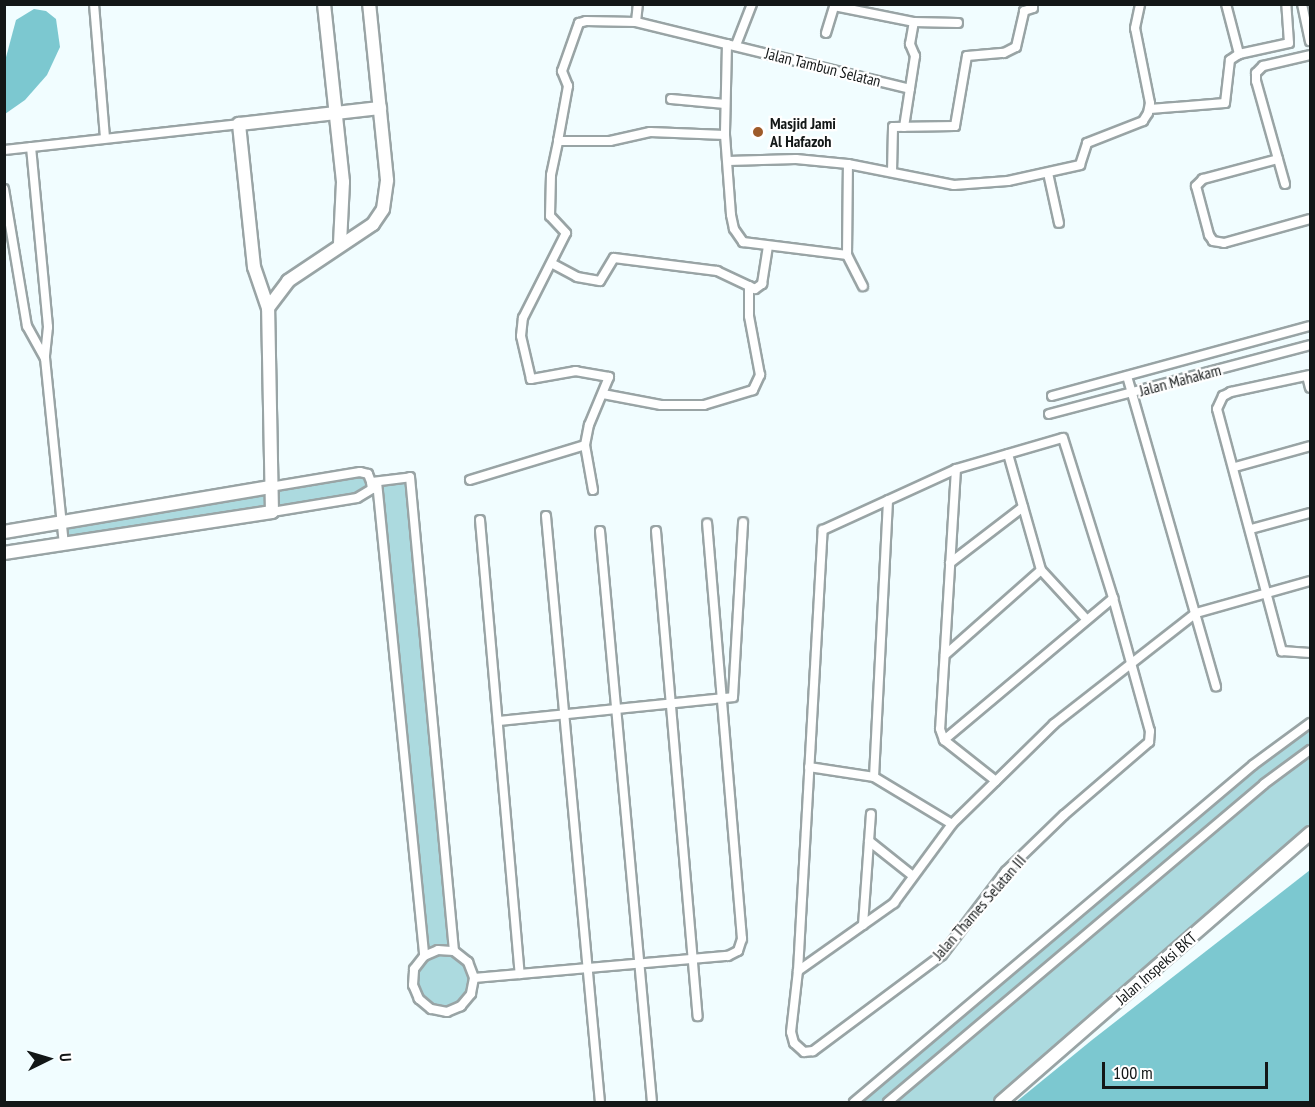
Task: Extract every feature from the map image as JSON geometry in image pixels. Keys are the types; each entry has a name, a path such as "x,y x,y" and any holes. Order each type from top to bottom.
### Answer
{"street":[{"path":"94,4 105,138"},
{"path":"324,4 344,199 340,244"},
{"path":"268,308 288,281 373,224 383,209 387,180 369,4"},
{"path":"636,22 638,4"},
{"path":"752,4 731,45 725,104 725,135 734,230 743,242 847,255"},
{"path":"892,172 892,128 955,126 967,55 1004,53 1016,47 1024,11 1033,8 1033,4"},
{"path":"728,161 796,159 848,164 954,185 1048,173 1080,165 1087,143 1143,122 1150,109 1135,28 1140,4"},
{"path":"1226,4 1239,54"},
{"path":"1150,109 1225,103 1230,60 1239,54 1289,43 1286,4"},
{"path":"1302,4 1311,40"},
{"path":"826,33 835,5 914,22 958,23"},
{"name":"Jalan Tambun Selatan","path":"558,141 568,86 562,71 579,23 636,22 910,89"},
{"path":"904,127 915,56 910,45 914,22"},
{"path":"1285,184 1256,73 1263,66 1311,56"},
{"path":"671,99 725,104"},
{"path":"4,150 380,108"},
{"path":"239,124 254,267 268,308 272,512"},
{"path":"593,490 585,445 589,425 603,394 607,375 576,371 529,377 521,325 553,264 567,231 550,216 551,175 558,141 610,141 650,132 725,135"},
{"path":"31,147 48,327 45,358 64,544"},
{"path":"1278,159 1203,179 1196,186 1212,241 1224,243 1311,219"},
{"path":"848,164 847,255 863,286"},
{"path":"1048,173 1059,223"},
{"path":"4,189 27,326 45,358"},
{"path":"553,264 577,277 602,281 614,258 717,271 755,289 762,284 768,246"},
{"path":"603,394 661,405 704,405 753,390 760,375 749,316 749,286"},
{"name":"Jalan Mahakam","path":"1052,396 1311,326"},
{"name":"Jalan Mahakam","path":"1049,414 1311,345"},
{"path":"1127,376 1216,686"},
{"path":"1311,388 1309,376 1223,396 1217,416 1235,467 1282,651 1311,652"},
{"path":"798,971 821,538 829,525 956,469 1065,439 1131,664"},
{"path":"470,480 585,445"},
{"path":"1235,467 1311,446"},
{"path":"1008,454 1041,570 1086,619"},
{"path":"956,469 945,654 939,712 944,740 996,781"},
{"path":"4,531 360,472 368,474 374,482 424,956"},
{"path":"374,482 410,477 454,951"},
{"path":"4,553 357,498 372,489 374,482"},
{"path":"874,777 888,500"},
{"path":"950,564 1023,507"},
{"path":"1251,529 1311,513"},
{"path":"546,516 600,1102"},
{"path":"480,520 520,974"},
{"path":"498,721 733,697 743,522"},
{"path":"474,978 728,956 738,951 742,939 707,523"},
{"path":"600,531 652,1102"},
{"path":"656,531 698,1016"},
{"path":"945,654 1041,570"},
{"path":"798,971 894,903 952,824 1054,724 1196,613 1311,581"},
{"path":"944,740 1113,598"},
{"name":"Jalan Thames Selatan III","path":"798,971 791,1032 798,1049 813,1051 942,955 1006,872 1064,815 1149,742 1150,731 1131,664"},
{"path":"854,1102 1253,765 1311,723"},
{"path":"888,1102 1264,784 1311,750"},
{"path":"809,767 874,777 952,824"},
{"path":"863,925 871,814"},
{"name":"Jalan Inspeksi BKT","path":"1001,1102 1311,833"},
{"path":"869,841 913,876"},
{"path":"438,950 454,951 468,962 474,978 471,994 461,1006 447,1012 431,1009 419,999 412,985 414,969 424,956 438,950"}],"shaded area":[{"path":"34,9 46,11 56,19 60,47 47,75 25,100 5,114 5,61 16,20"},
{"path":"360,472 371,482 365,495 64,544 61,523"},
{"path":"410,477 454,951 468,962 474,978 471,994 447,1012 419,999 414,969 424,956 377,482"},
{"path":"1310,723 1310,832 999,1102 854,1102 1253,765"},
{"path":"1310,870 1310,1102 1016,1102 1092,1040"}],"place":[{"name":"Masjid Jami Al Hafazoh","path":"758,132"}]}
